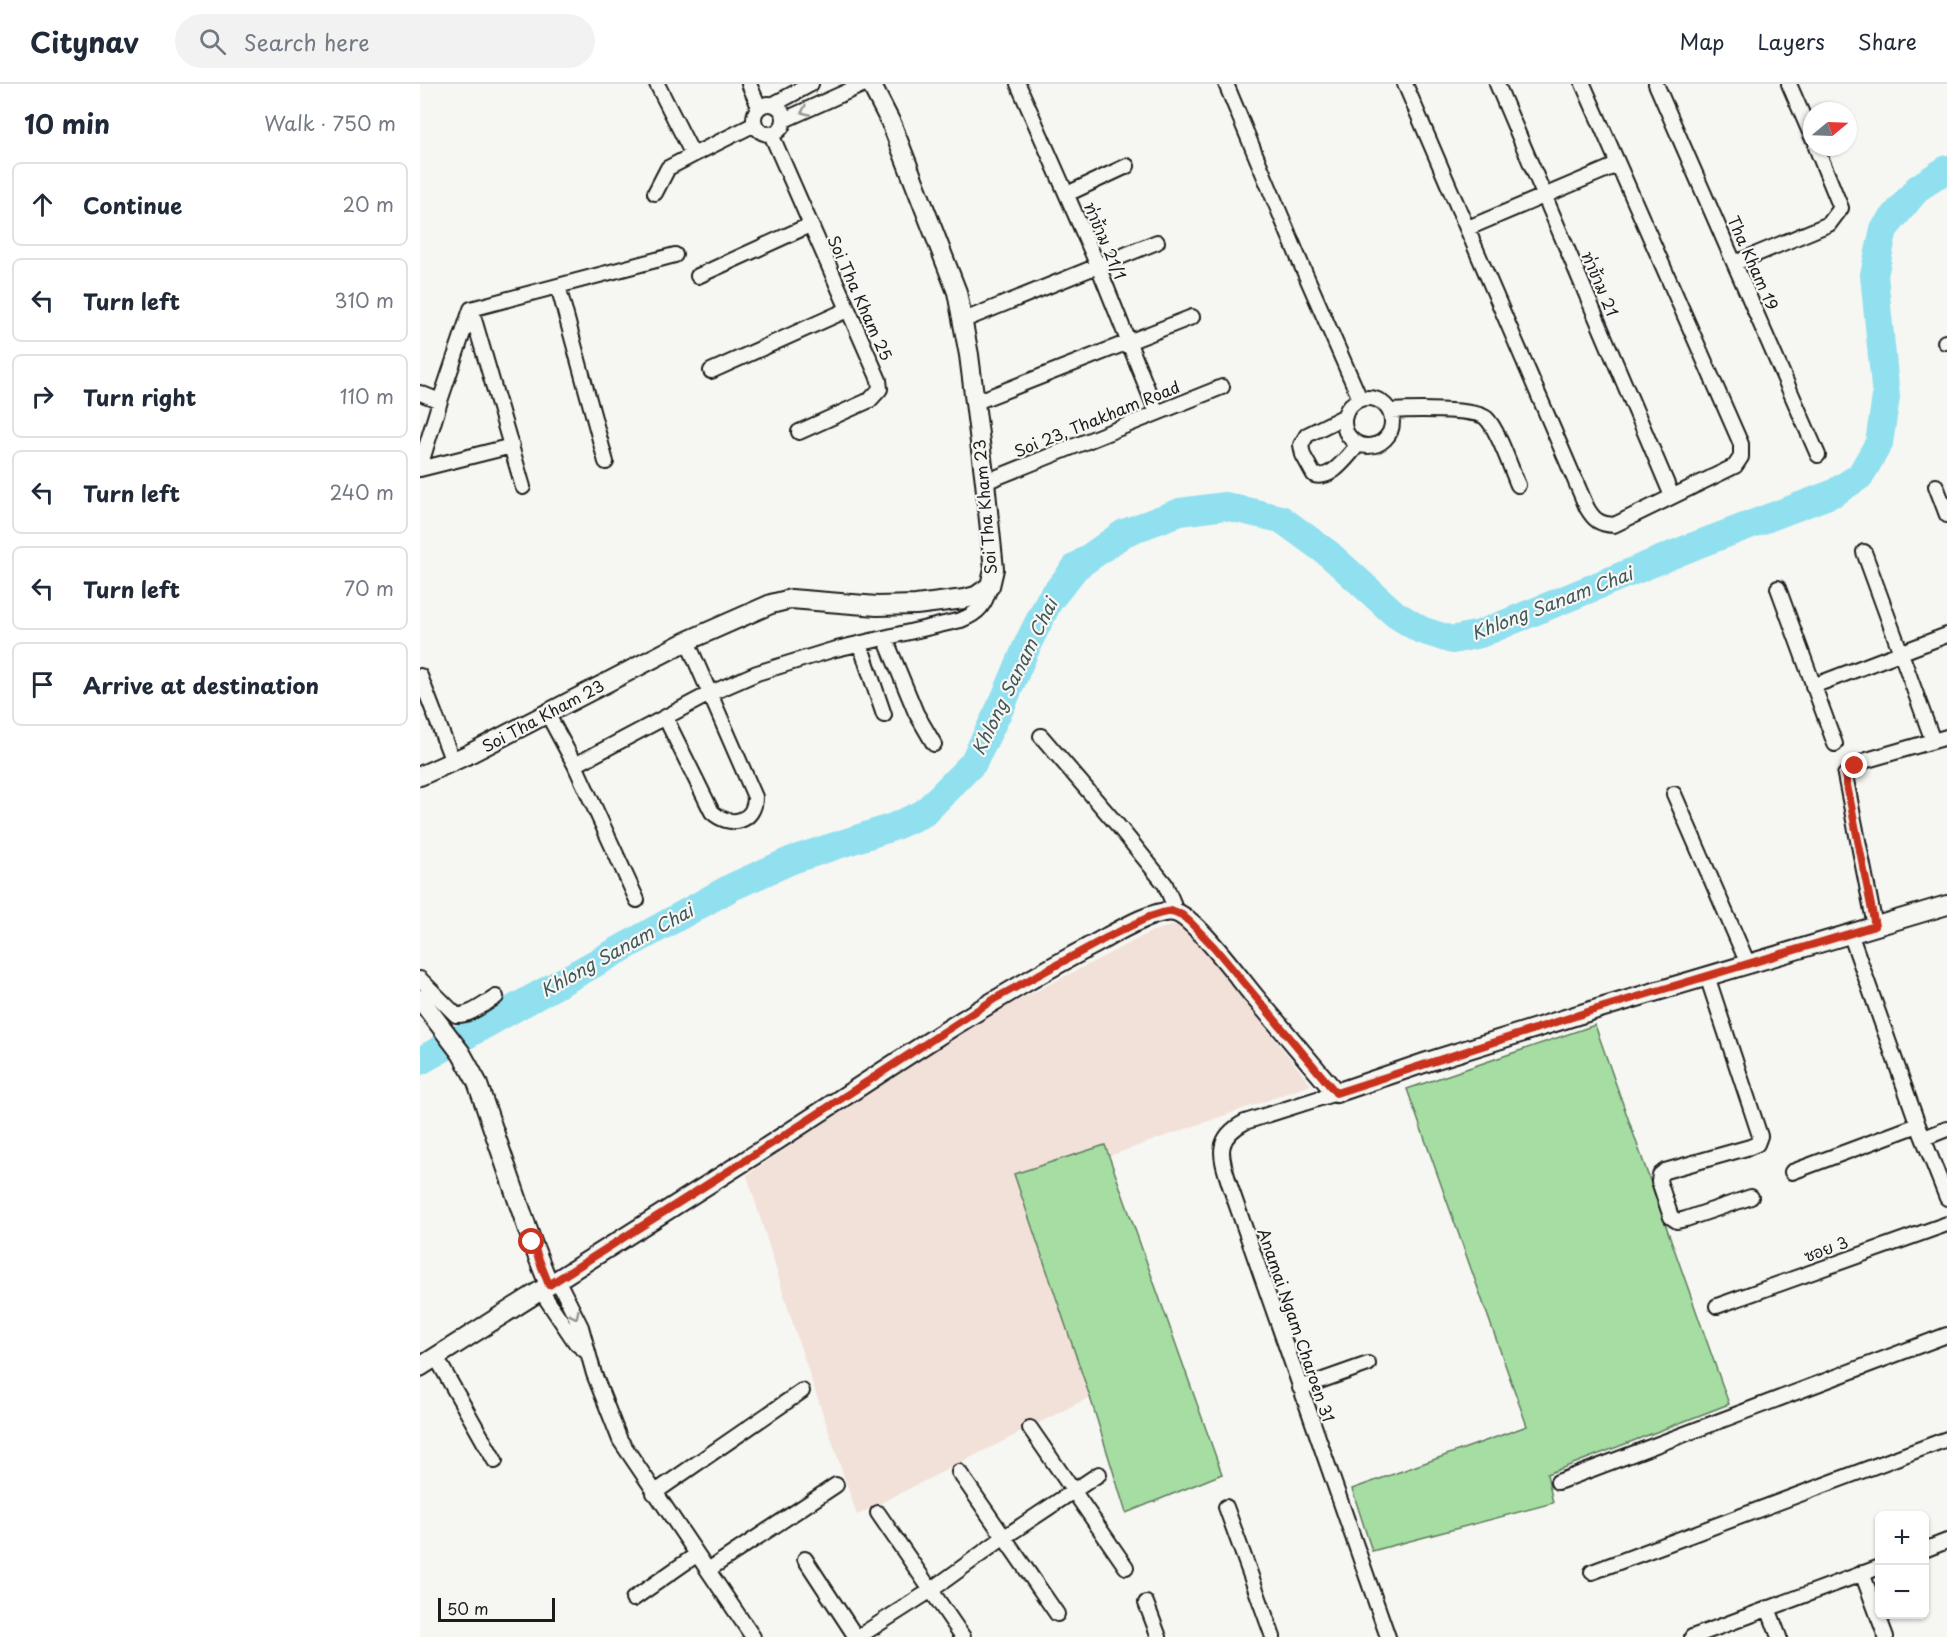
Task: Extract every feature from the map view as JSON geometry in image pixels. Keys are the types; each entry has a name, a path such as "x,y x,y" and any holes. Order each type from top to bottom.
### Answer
{"street":[{"path":"657,84 693,154"},
{"path":"749,84 759,107"},
{"path":"811,84 774,104 759,107 754,118 754,124 758,130 771,134 777,132 784,120 864,84"},
{"name":"Soi Tha Kham 23","path":"420,776 453,762 687,641 748,612 771,604 790,599 877,606 916,604 976,596 990,586 994,569 976,402 964,320 951,271 892,125 872,84"},
{"name":"ท่าข้าม 21/1","path":"1018,84 1098,266 1157,413"},
{"path":"1226,84 1360,399"},
{"path":"1405,84 1592,517 1600,524 1614,525 1735,465 1741,457 1741,444 1583,84"},
{"name":"ท่าข้าม 21","path":"1497,84 1672,496"},
{"name":"Tha Kham 19","path":"1656,84 1818,455"},
{"path":"1789,84 1803,116"},
{"path":"774,104 782,111 784,120"},
{"path":"655,193 668,168 754,124"},
{"name":"Soi Tha Kham 25","path":"771,134 879,380 880,389 870,400 799,432"},
{"path":"1735,262 1829,224 1837,215 1841,208 1839,199 1820,156"},
{"path":"1468,228 1617,165"},
{"path":"1067,194 1127,166"},
{"path":"698,276 810,225"},
{"path":"964,320 1157,242"},
{"path":"471,309 675,255"},
{"path":"558,286 606,462"},
{"path":"420,468 471,309"},
{"path":"471,309 523,487"},
{"path":"711,370 847,310"},
{"path":"976,402 1192,317"},
{"name":"Soi 23, Thakham Road","path":"985,482 1222,387"},
{"path":"420,393 440,401"},
{"path":"1360,399 1380,401 1390,411 1392,419 1388,435 1375,445 1359,444 1353,441 1345,430 1345,416 1350,406 1360,399"},
{"path":"1390,411 1442,411 1478,414 1485,417 1498,439 1518,485"},
{"path":"1345,416 1307,435 1301,445 1303,455 1314,475 1323,476 1334,470 1359,444"},
{"path":"420,468 512,446"},
{"path":"1936,486 1947,515"},
{"path":"1864,552 1933,741"},
{"path":"575,765 710,694 757,673 973,615 982,608 990,586"},
{"path":"1778,588 1835,744"},
{"path":"1813,686 1947,635"},
{"path":"885,638 916,713 934,744"},
{"path":"666,719 712,812 719,819 730,822 750,815 755,807 755,797 687,641"},
{"path":"860,644 884,715"},
{"path":"420,676 453,762"},
{"path":"547,713 575,765 637,900"},
{"path":"1041,735 1164,884 1173,903 1173,911"},
{"path":"1875,926 1845,775 1855,766 1867,760 1947,737"},
{"path":"1674,794 1748,964"},
{"path":"420,1368 996,998 1149,917 1173,911 1191,923 1214,947 1336,1093 1439,1058 1947,905"},
{"path":"1850,933 1918,1125 1947,1198"},
{"path":"1707,976 1760,1136 1757,1144 1750,1147 1665,1171 1660,1175 1659,1181 1671,1217 1677,1221 1686,1220 1751,1197"},
{"path":"420,979 456,1015 462,1016 496,997"},
{"path":"420,999 461,1053 477,1082 549,1285 583,1345 620,1440 750,1633 734,1637"},
{"name":"Anamai Ngam Charoen 31","path":"1336,1093 1245,1122 1225,1137 1221,1148 1230,1186 1388,1637"},
{"path":"1792,1172 1918,1125"},
{"path":"1924,1138 1947,1129"},
{"name":"ซอย 3","path":"1717,1306 1947,1224"},
{"path":"549,1285 581,1327 583,1345"},
{"path":"1558,1482 1947,1335"},
{"path":"436,1357 495,1461"},
{"path":"1300,1388 1368,1364"},
{"path":"654,1493 802,1391"},
{"path":"1030,1428 1126,1567"},
{"path":"1592,1572 1947,1439"},
{"path":"959,1472 1057,1614"},
{"path":"805,1559 857,1637 930,1591 1003,1538 1099,1474"},
{"path":"708,1570 836,1485"},
{"path":"1226,1508 1273,1637"},
{"path":"878,1513 963,1637"},
{"path":"1929,1548 1947,1541"},
{"path":"633,1599 696,1555"},
{"path":"1692,1637 1875,1568"},
{"path":"1862,1573 1886,1637"},
{"path":"1146,1603 1159,1637"},
{"path":"1768,1608 1779,1637"}],"shaded area":[{"path":"1178,924 1199,942 1311,1085 1109,1156 1104,1145 1014,1174 1090,1397 857,1515 798,1340 747,1175 965,1028 1153,931"}],"green space":[{"path":"1595,1025 1729,1404 1547,1474 1553,1503 1372,1551 1352,1489 1527,1426 1407,1089"},
{"path":"1105,1145 1222,1474 1126,1513 1090,1397 1014,1174"}],"waterway":[{"name":"Khlong Sanam Chai","path":"420,1061 732,887 792,860 893,827 924,813 973,763 1049,601 1076,567 1124,533 1180,512 1225,506 1281,519 1329,554 1395,614 1421,630 1452,640 1480,634 1694,546 1834,493 1860,476 1879,443 1886,397 1874,275 1884,229 1918,188 1947,169"}],"route":[{"path":"532,1242 549,1285 996,998 1106,938 1162,913 1173,911 1191,923 1214,947 1336,1093 1597,1009 1875,926 1845,775 1855,766"}]}
